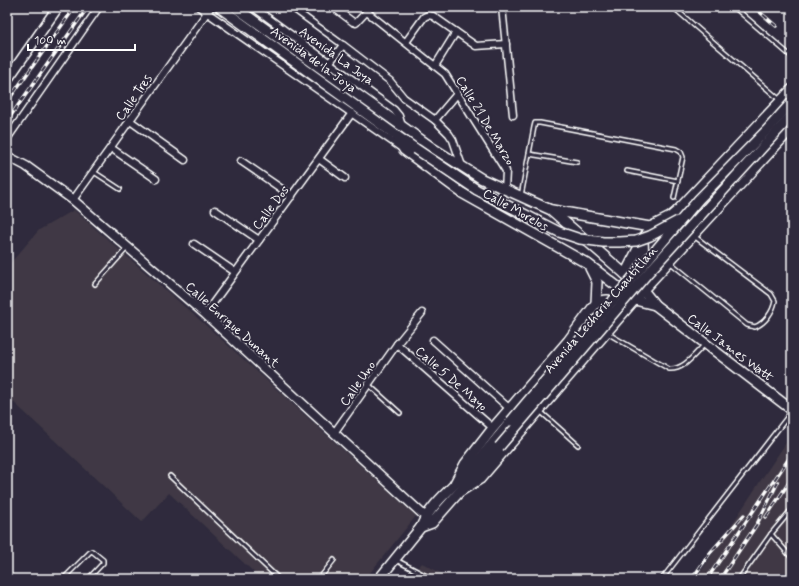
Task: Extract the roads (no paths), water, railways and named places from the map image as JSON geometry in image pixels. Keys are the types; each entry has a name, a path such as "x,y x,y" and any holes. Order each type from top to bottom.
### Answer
{"main road":[{"path":"7,80 58,7"},
{"name":"Avenida de la Joya","path":"219,7 394,134 477,190 559,232 580,239 620,242 636,241 650,236 672,224 722,192"},
{"name":"Avenida de la Joya","path":"235,7 400,125"},
{"path":"625,274 650,227 670,217 676,212 792,90"},
{"name":"Avenida Lecheria Cuautitlan","path":"455,483 470,470 699,199 766,131 792,102"},
{"name":"Avenida Lecheria Cuautitlan","path":"428,520 461,491 647,274 792,115"},
{"name":"Calle Morelos","path":"400,125 482,180 551,210 643,290"},
{"path":"461,491 480,479 643,290 792,128"},
{"name":"Calle Morelos","path":"394,134 404,150 462,193 588,264 635,300"},
{"path":"551,210 650,227"},
{"path":"643,239 644,261 650,267 661,270"},
{"path":"588,264 597,282 596,303"},
{"name":"Calle James Watt","path":"643,290 655,305 792,410"},
{"path":"379,579 428,520 455,483 465,464 493,428 568,341 596,303 603,300 611,300 619,306 623,313"},
{"name":"Calle James Watt","path":"635,300 655,305"}],"street":[{"path":"7,139 99,7"},
{"path":"199,7 209,10 404,150"},
{"name":"Avenida La Joya","path":"253,7 394,110 399,116 400,125"},
{"path":"291,7 390,81 404,98 435,120 453,140 462,168"},
{"path":"333,7 356,23 369,9"},
{"path":"502,7 512,114"},
{"name":"Calle 21 De Marzo","path":"369,9 445,74 506,172 505,190"},
{"name":"Calle Tres","path":"73,200 209,10"},
{"path":"406,42 424,17 428,15 433,16 476,46 506,44"},
{"path":"435,66 456,32"},
{"path":"330,62 343,45"},
{"path":"435,120 457,94"},
{"name":"Calle Dos","path":"205,314 352,114"},
{"path":"130,120 185,160"},
{"path":"111,148 156,179"},
{"name":"Calle Enrique Dunant","path":"7,156 26,166 73,200 128,247 205,314 428,520"},
{"path":"319,159 345,178"},
{"path":"241,161 292,196"},
{"path":"215,210 259,240"},
{"path":"194,244 235,272"},
{"name":"Calle Uno","path":"334,434 397,344 422,313"},
{"path":"434,340 510,409"},
{"name":"Calle 5 De Mayo","path":"397,344 493,428"}],"lane":[{"path":"673,7 781,101"},
{"path":"734,7 792,57"},
{"path":"521,197 535,123 540,123 676,149 681,152 683,157 674,198"},
{"path":"529,154 577,162"},
{"path":"627,171 678,181"},
{"path":"94,172 120,189"},
{"path":"669,262 747,325 755,327 762,324 774,307 775,301 771,294 693,236"},
{"path":"95,284 128,247"},
{"path":"606,333 669,369 676,370 682,367 706,344"},
{"path":"369,385 400,413"},
{"path":"539,410 578,445"},
{"path":"662,579 792,410"},
{"path":"170,476 279,579"},
{"path":"738,579 770,534 792,509"},
{"path":"770,534 792,558"},
{"path":"63,579 92,551 103,560 103,563 88,579"},
{"path":"319,579 334,560"},
{"path":"395,560 432,579"}],"railway":[{"path":"7,102 75,7"},
{"path":"7,121 88,7"},
{"path":"754,7 776,26"},
{"path":"707,579 792,454"},
{"path":"766,517 792,478"},
{"path":"720,579 757,524 778,482"},
{"path":"692,579 710,553 744,515"}]}
